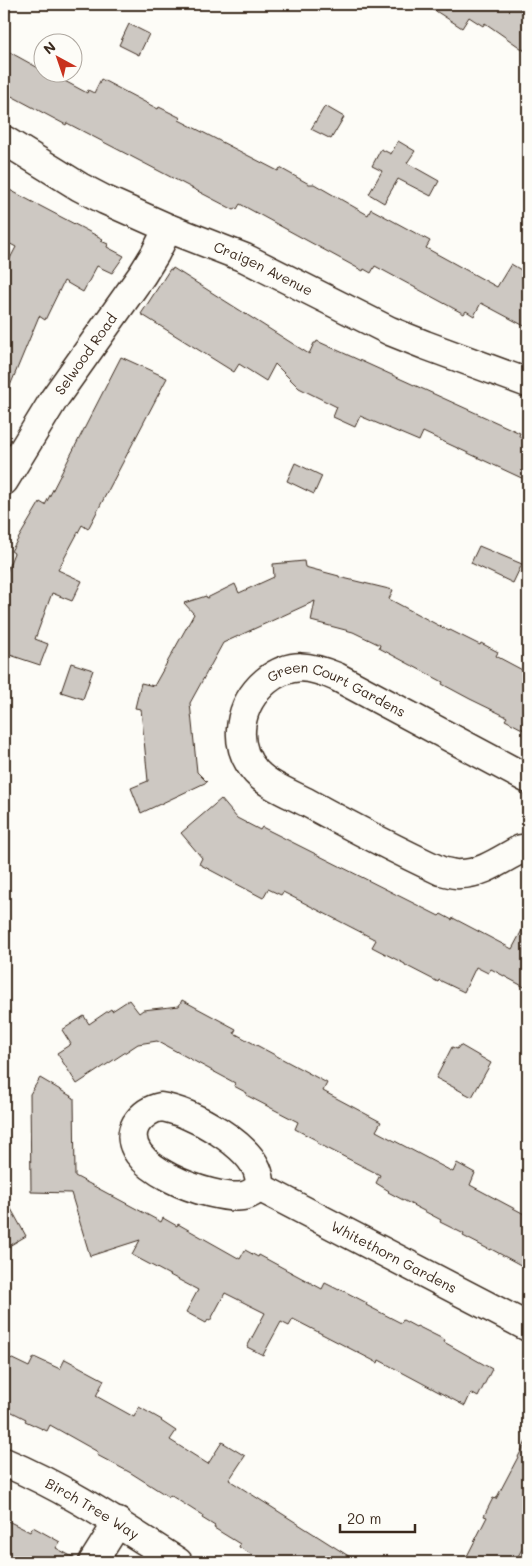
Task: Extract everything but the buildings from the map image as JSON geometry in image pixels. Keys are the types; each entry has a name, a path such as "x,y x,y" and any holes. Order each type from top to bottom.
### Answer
{"street":[{"name":"Craigen Avenue","path":"4,140 80,187 105,200 168,228 252,260 390,331 425,346 528,383"},
{"name":"Selwood Road","path":"4,481 54,400 155,254 168,228"},
{"name":"Green Court Gardens","path":"526,846 476,872 459,875 441,871 319,809 267,780 249,763 244,752 241,723 248,702 268,680 292,668 311,667 338,677 528,779"},
{"name":"Whitethorn Gardens","path":"259,1187 528,1328"},
{"name":"Birch Tree Way","path":"4,1462 59,1488 118,1522 178,1562"},
{"path":"93,1562 118,1522"}]}
